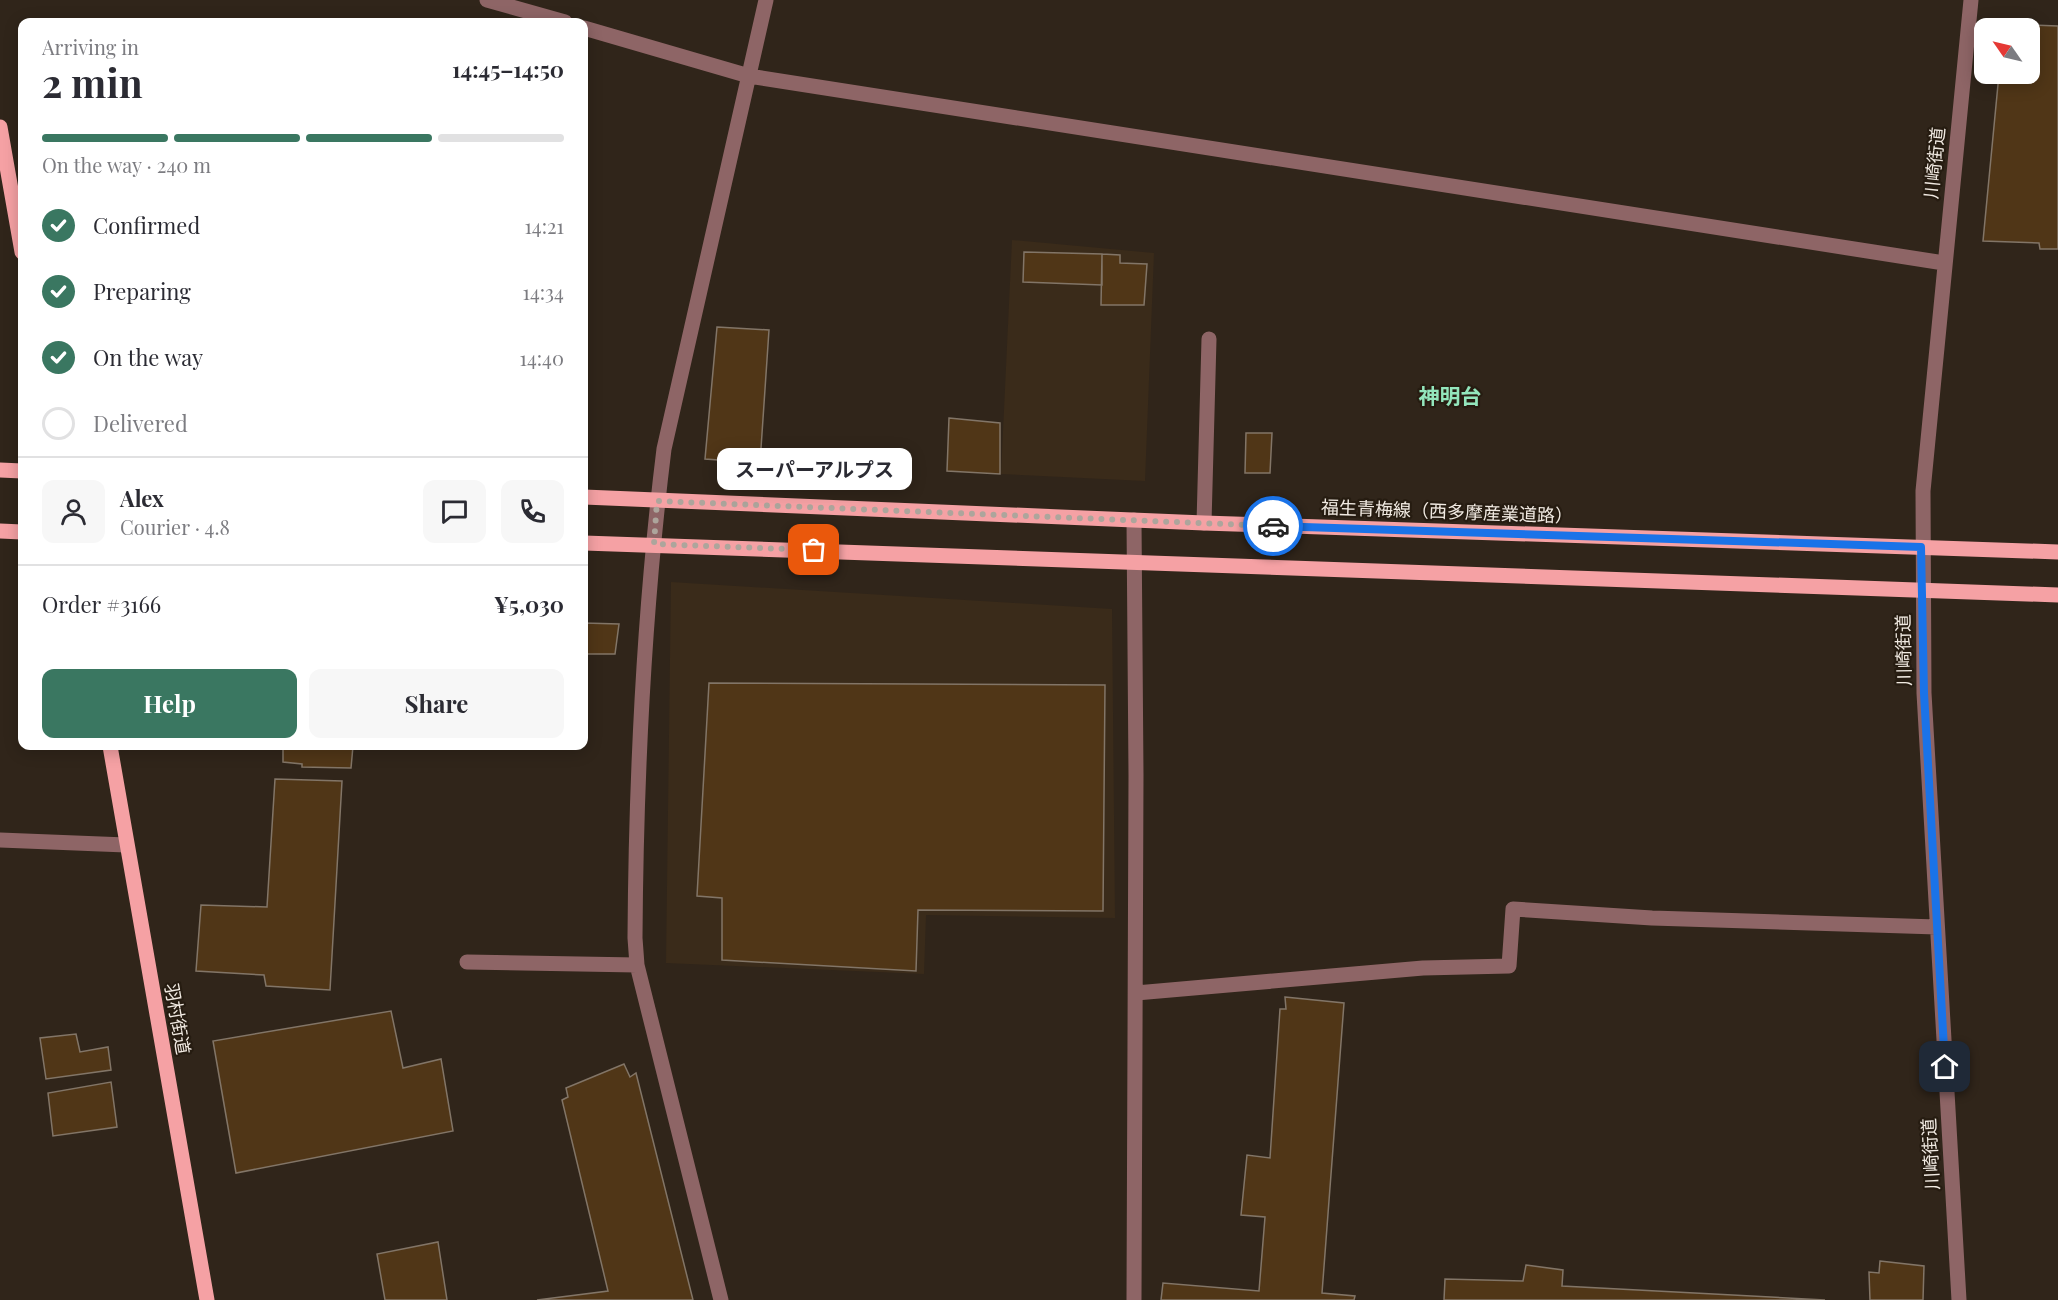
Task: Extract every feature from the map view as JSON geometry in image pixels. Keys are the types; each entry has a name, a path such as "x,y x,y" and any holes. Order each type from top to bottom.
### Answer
{"main road":[{"path":"0,127 5,184 18,236"},
{"path":"0,470 18,471"},
{"name":"福生青梅線（西多摩産業道路）","path":"588,498 1204,523 2058,552"},
{"path":"0,531 18,532"},
{"path":"588,543 2058,595"},
{"name":"羽村街道","path":"111,750 207,1300"}],"street":[{"path":"487,0 551,18"},
{"path":"721,1300 637,965 634,938 638,766 657,501 664,449 766,0"},
{"name":"川崎街道","path":"1959,1300 1924,693 1921,547 1923,491 1971,0"},
{"path":"588,29 749,76 1944,263"},
{"path":"1204,523 1209,339"},
{"path":"1134,520 1136,993 1134,1300"},
{"path":"0,840 126,845"},
{"path":"1136,993 1423,968 1509,966 1513,909 1652,918 1937,927"},
{"path":"467,962 637,965"}],"shaded area":[{"path":"1012,240 1154,253 1145,481 1001,474"},
{"path":"671,582 1112,609 1115,918 926,915 924,974 666,963"}],"building":[{"path":"2040,25 2058,26 2058,249 2040,249 2039,243 1983,241 1998,84 2040,84"},
{"path":"1024,252 1102,254 1102,285 1023,282"},
{"path":"1102,254 1120,255 1120,263 1147,264 1144,305 1101,305"},
{"path":"717,327 769,330 760,463 705,459"},
{"path":"949,418 1000,423 1000,474 947,471"},
{"path":"1246,433 1272,433 1270,473 1245,473"},
{"path":"588,623 619,624 615,654 588,654"},
{"path":"709,683 1105,685 1103,911 918,910 916,971 722,960 722,898 697,896"},
{"path":"283,750 353,750 351,768 302,767 302,764 283,762"},
{"path":"275,779 342,781 330,990 266,986 264,975 196,971 201,905 267,907"},
{"path":"1285,997 1344,1003 1322,1293 1355,1296 1354,1300 1161,1300 1163,1283 1259,1291 1265,1217 1241,1215 1247,1155 1270,1158 1280,1009 1286,1009"},
{"path":"391,1011 403,1068 441,1059 453,1131 236,1173 213,1041"},
{"path":"76,1034 80,1052 108,1047 111,1070 46,1079 40,1038"},
{"path":"624,1064 630,1077 636,1073 693,1300 537,1300 608,1291 562,1100 568,1097 566,1088"},
{"path":"111,1082 117,1127 53,1136 48,1093"},
{"path":"438,1242 447,1300 385,1300 377,1254"},
{"path":"1880,1261 1924,1266 1923,1300 1870,1300 1869,1272 1879,1273"},
{"path":"1526,1265 1563,1270 1562,1286 1825,1300 1444,1300 1445,1279 1523,1281"}],"way so far":[{"path":"814,550 654,544 657,501 1273,526"}],"place":[{"name":"スーパーアルプス","path":"814,550"}],"district":[{"name":"神明台","path":"1450,397"}],"route":[{"path":"1273,526 1921,547 1924,693 1945,1067"}]}
